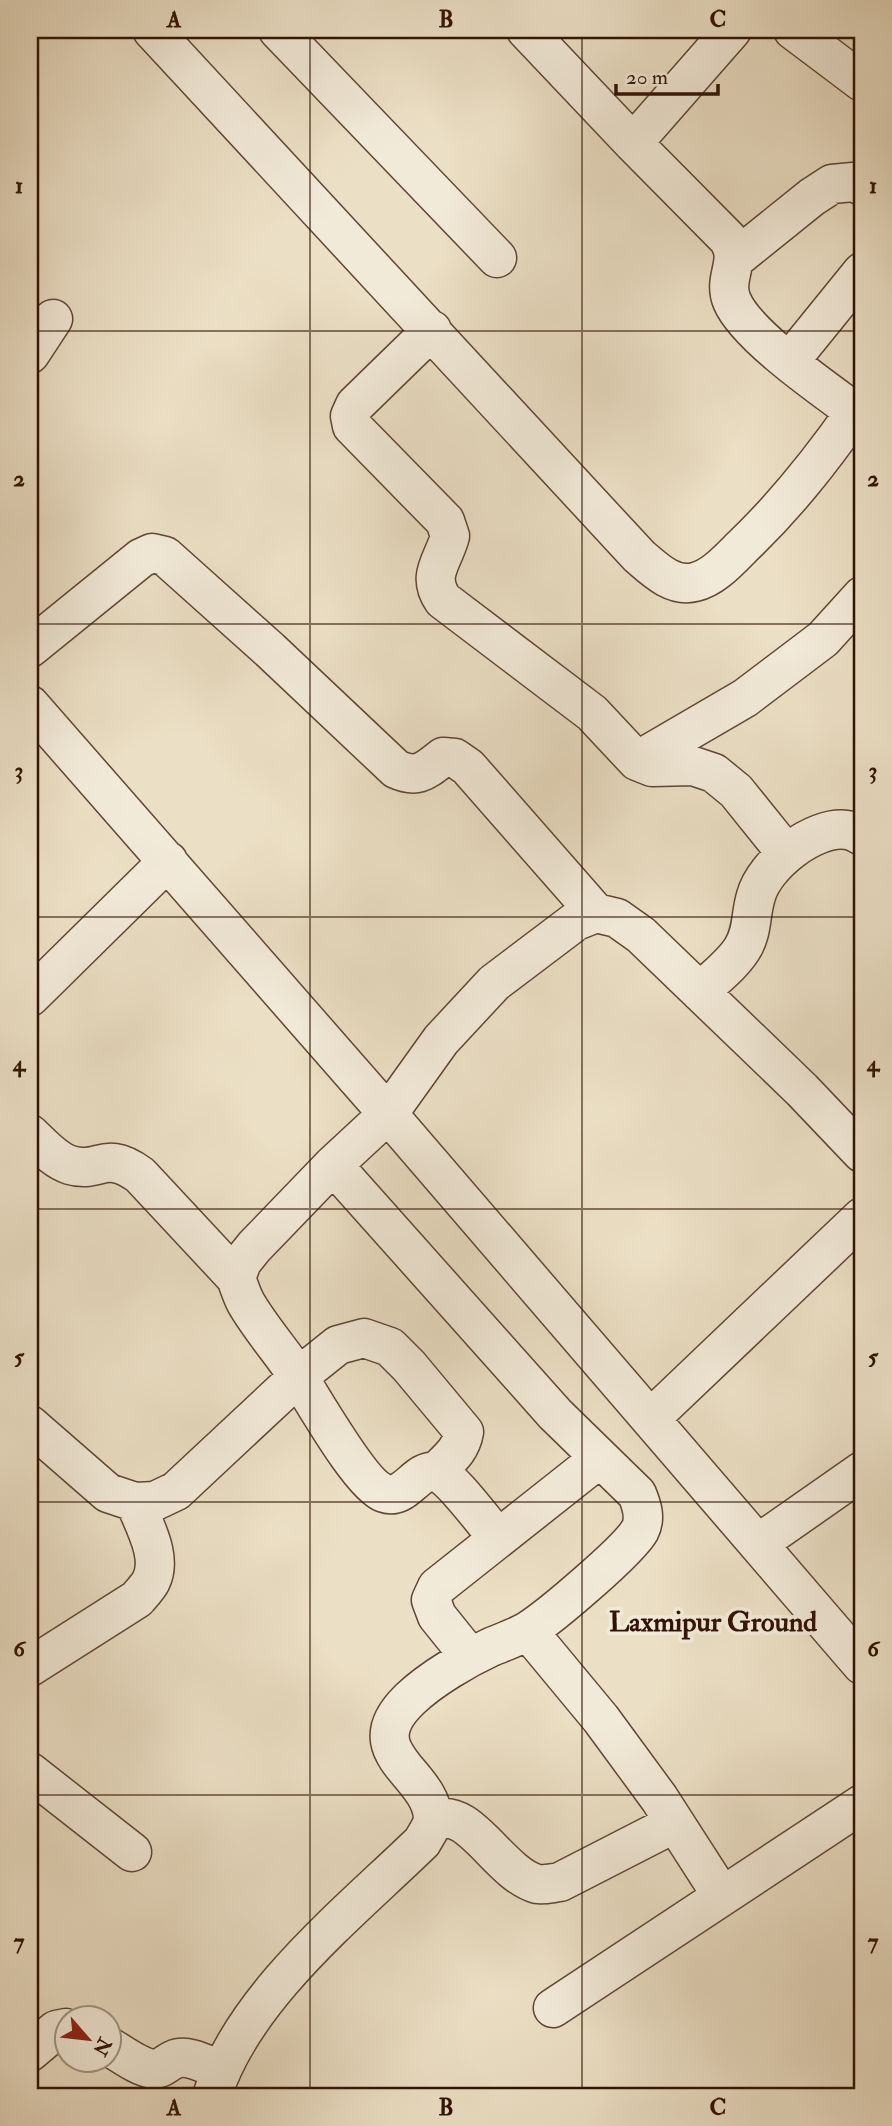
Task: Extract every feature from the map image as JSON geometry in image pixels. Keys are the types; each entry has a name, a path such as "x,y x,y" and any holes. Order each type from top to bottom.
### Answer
{"street":[{"path":"152,30 639,556 655,571 674,582 695,582 720,568 774,517 859,415 789,362 754,331 733,302 729,287 735,249 728,239 526,30"},
{"path":"278,30 497,258"},
{"path":"633,143 732,30"},
{"path":"793,30 862,82"},
{"path":"735,259 832,184 853,182 862,186"},
{"path":"789,362 862,272"},
{"path":"30,354 53,319"},
{"path":"432,330 355,405 350,416 352,426 445,522 450,536 435,573 434,588 443,600 592,713 637,761 652,767 693,766 714,773 736,792 786,853"},
{"path":"30,648 141,558 152,553 164,556 270,650 396,769 410,775 424,772 443,757 455,758 468,767 596,913"},
{"path":"637,761 745,698 822,639 862,596"},
{"path":"30,705 860,1659"},
{"path":"700,992 741,951 749,935 755,897 765,874 786,853 823,834 857,827"},
{"path":"30,997 167,861"},
{"path":"236,1278 242,1262 254,1247 388,1114 441,1040 494,984 576,921 596,913 617,918 641,935 802,1090 862,1153"},
{"path":"30,1134 56,1158 72,1166 109,1162 124,1164 140,1175 236,1278 245,1302 345,1449 375,1488 385,1494 396,1494 427,1472 436,1472 451,1482 498,1538"},
{"path":"345,1155 555,1414 637,1494 643,1508 640,1529 623,1549 528,1631 470,1657 410,1699 392,1722 389,1743 403,1768 429,1800 433,1821"},
{"path":"651,1418 862,1217"},
{"path":"30,1425 108,1493 135,1502 155,1501 176,1491 298,1377 338,1345 364,1338 390,1347 464,1432 456,1453 436,1472"},
{"path":"470,1657 437,1616 431,1600 437,1587 600,1458"},
{"path":"759,1543 862,1471"},
{"path":"30,1667 137,1599 150,1582 155,1567 152,1547 135,1502"},
{"path":"528,1631 601,1719 675,1823 722,1896"},
{"path":"30,1772 132,1853"},
{"path":"552,2008 862,1804"},
{"path":"122,2054 155,2069 164,2067 174,2059 185,2058 216,2083 251,2018 260,2007 305,1956 422,1842 433,1821 442,1816 457,1819 523,1879 541,1885 559,1882 675,1823"},
{"path":"30,2052 52,2033"}],"district":[{"name":"Laxmipur Ground","path":"713,1621"}]}
